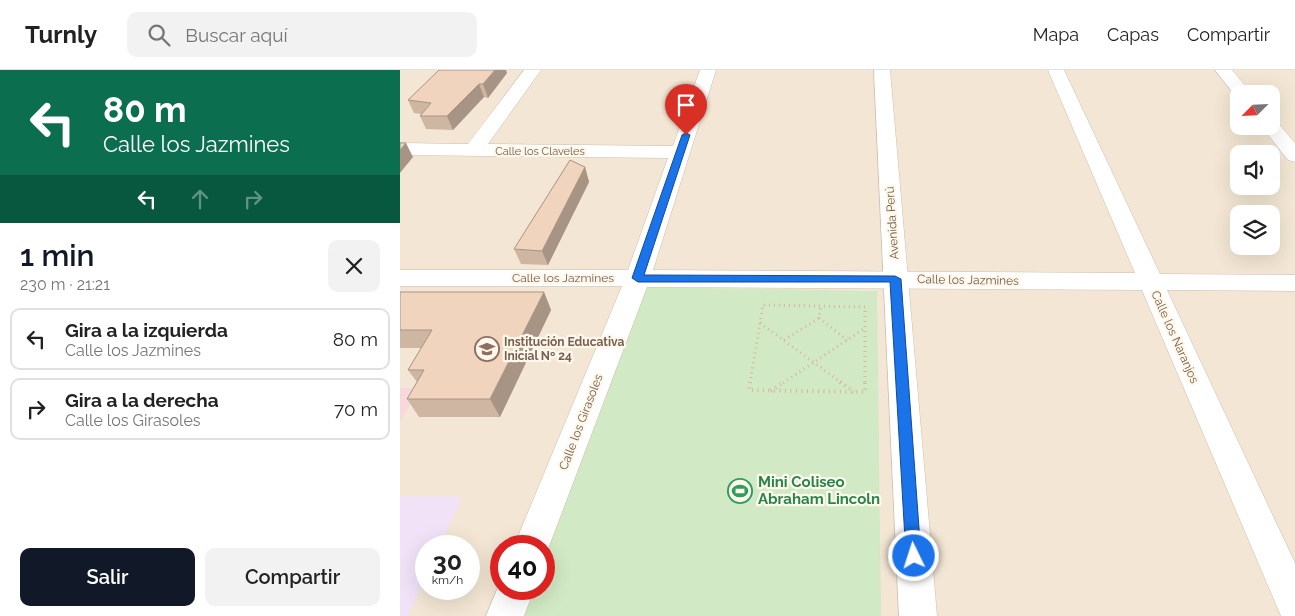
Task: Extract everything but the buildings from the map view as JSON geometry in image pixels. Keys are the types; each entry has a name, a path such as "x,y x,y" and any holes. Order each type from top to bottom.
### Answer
{"street":[{"path":"473,150 533,70"},
{"name":"Calle los Girasoles","path":"536,535 638,278 708,70"},
{"name":"Avenida Perú","path":"882,70 918,616"},
{"name":"Calle los Naranjos","path":"1056,70 1295,604"},
{"path":"1223,70 1236,85"},
{"path":"1278,135 1295,156"},
{"name":"Calle los Claveles","path":"400,150 681,152"},
{"name":"Calle los Jazmines","path":"400,278 895,279 1295,283"},
{"path":"505,616 512,600"}],"path":[{"path":"763,305 865,307 865,392 750,390 760,323 763,305"},
{"path":"784,340 819,318 821,306"},
{"path":"819,318 847,340"},
{"path":"760,323 854,392"},
{"path":"770,391 866,328"}],"shaded area":[{"path":"400,70 1295,70 1295,616 400,616"},
{"path":"400,388 420,388 400,422"},
{"path":"400,496 462,497 445,535 415,535 415,600 408,616 400,616"}],"green space":[{"path":"639,287 877,291 881,616 522,616 528,600 555,600 555,535 551,535"}],"place":[{"name":"Institución Educativa Inicial Nº 24","path":"487,349"},
{"name":"Mini Coliseo Abraham Lincoln","path":"740,491"}],"route":[{"path":"686,135 638,278 895,279 914,556"}]}
